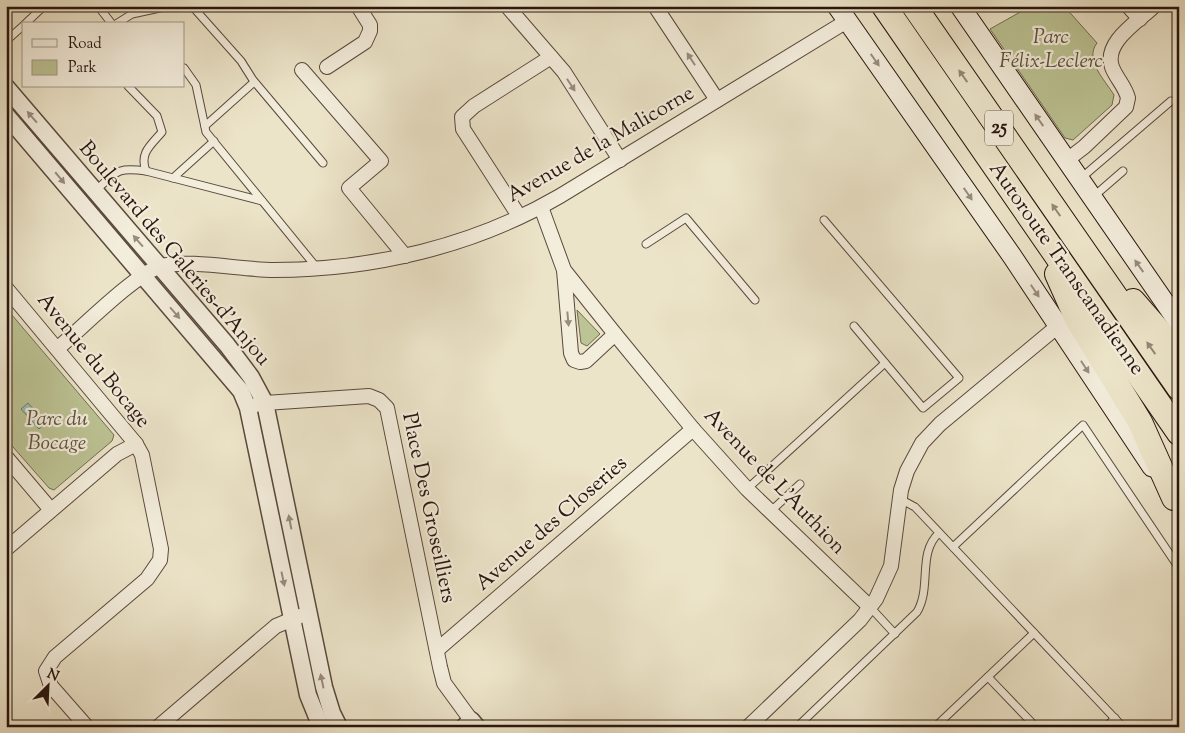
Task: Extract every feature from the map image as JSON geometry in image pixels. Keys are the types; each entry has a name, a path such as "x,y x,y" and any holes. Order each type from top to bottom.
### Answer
{"highway":[{"name":"Autoroute Transcanadienne","path":"884,6 1179,433"},
{"name":"Autoroute Transcanadienne","path":"914,6 1179,388"},
{"path":"1032,220 1078,319 1140,422 1177,501"},
{"path":"1084,250 1152,321 1179,354"}],"main road":[{"path":"960,6 1092,198 1173,301 1179,323"},
{"path":"842,13 1058,326 1126,431 1177,501"}],"street":[{"path":"327,67 365,42 368,38 370,25 358,6"},
{"path":"507,6 564,72 620,160"},
{"path":"655,6 717,100"},
{"path":"1128,6 1140,19"},
{"path":"1067,160 1084,147 1126,107 1128,98 1113,70 1110,56 1117,41 1154,6"},
{"name":"Avenue de la Malicorne","path":"58,348 143,276 160,267 178,264 259,270 318,268 405,256 460,240 519,216 541,206 620,160 717,100 842,13"},
{"path":"519,216 463,129 462,117 470,109 551,58"},
{"path":"302,70 381,161 349,188 405,256"},
{"name":"Boulevard des Galeries-d'Anjou","path":"6,87 239,360 265,402 327,700 339,727"},
{"name":"Boulevard des Galeries-d'Anjou","path":"6,115 241,391 248,408 308,694 321,727"},
{"name":"Avenue de L'Authion","path":"541,206 564,270 571,353 574,360 580,362 586,360 615,334"},
{"name":"Avenue de L'Authion","path":"564,270 693,428 747,489 870,607"},
{"name":"Avenue du Bocage","path":"6,288 58,348 136,444 142,455 160,539 160,560 147,579 55,657 46,671 52,686 87,727"},
{"path":"748,727 860,620 882,588 891,566 900,499 907,471 913,457 927,437 1058,326"},
{"name":"Place Des Groseilliers","path":"248,408 265,402 369,396 380,400 387,408 444,683 471,725"},
{"name":"Avenue des Closeries","path":"437,650 693,428"},
{"path":"6,549 117,454 136,444"},
{"path":"6,457 51,510"},
{"path":"158,727 276,626 292,618 308,614"}],"lane":[{"path":"26,22 44,6"},
{"path":"97,6 110,22"},
{"path":"119,22 132,14 169,6"},
{"path":"192,6 241,61 254,82 323,163"},
{"path":"6,41 22,26"},
{"path":"185,69 196,85 206,132 318,268"},
{"path":"205,126 254,82"},
{"path":"130,88 157,116 162,132 146,150 143,163 146,171"},
{"path":"1080,179 1170,101"},
{"path":"173,178 214,141"},
{"path":"95,191 117,171 124,168 146,171 262,201"},
{"path":"1092,198 1123,171"},
{"path":"646,244 686,218 755,300"},
{"path":"824,220 959,378 923,408 854,326"},
{"path":"747,489 885,363"},
{"path":"953,547 1083,425 1179,568"},
{"path":"771,511 800,484"},
{"path":"900,499 915,507 1123,727"},
{"path":"797,727 895,634 922,603 928,548 932,540 939,533"},
{"path":"870,607 895,634"},
{"path":"935,727 1034,633"},
{"path":"988,677 1036,727"},
{"path":"1106,727 1115,718"}],"green space":[{"name":"Parc Félix-Leclerc","path":"1031,6 1064,6 1097,43 1094,49 1094,63 1114,95 1112,105 1073,140 1065,138 990,29"},
{"name":"Parc du Bocage","path":"6,308 114,435 112,441 54,490 49,488 6,439"},
{"path":"577,310 600,334 587,346 581,343"}],"water":[{"path":"28,403 46,423 39,429 21,409"}]}
